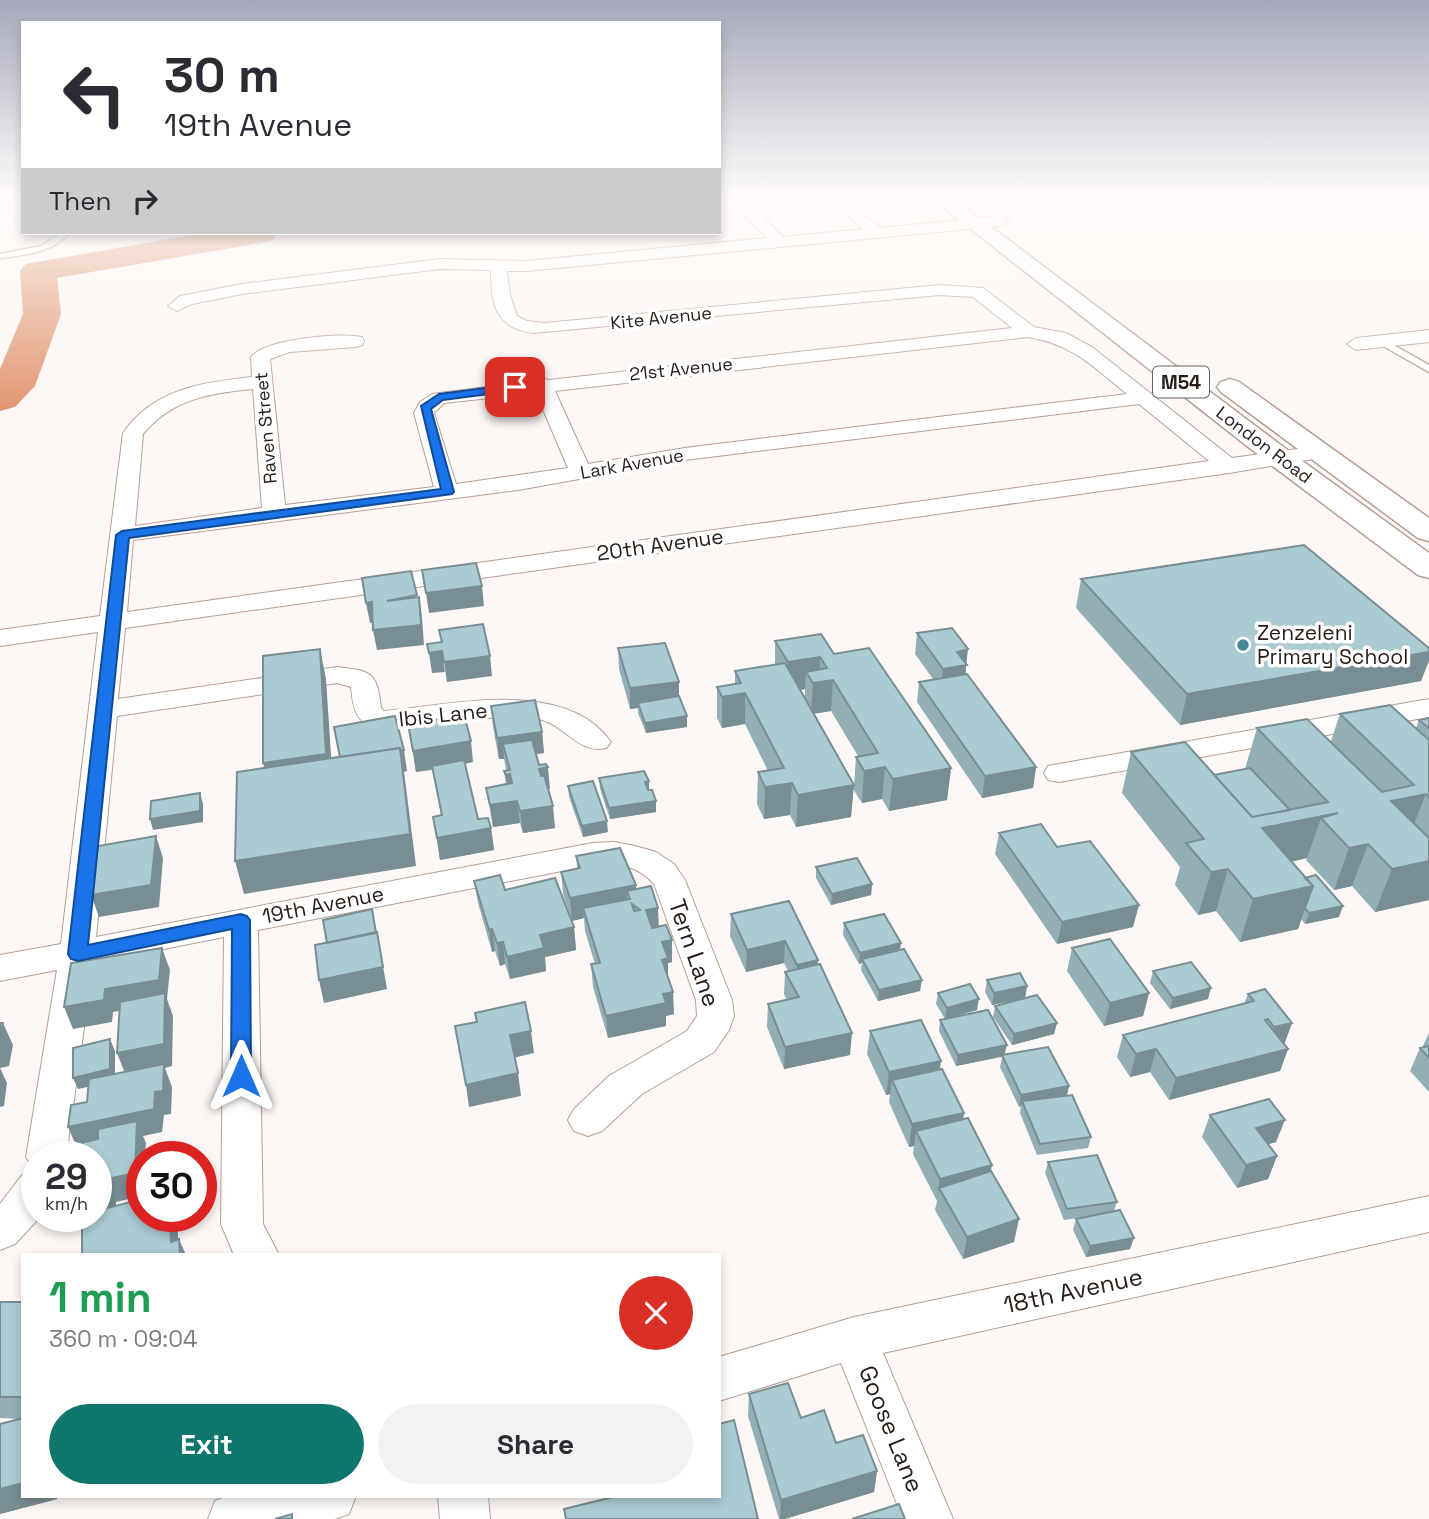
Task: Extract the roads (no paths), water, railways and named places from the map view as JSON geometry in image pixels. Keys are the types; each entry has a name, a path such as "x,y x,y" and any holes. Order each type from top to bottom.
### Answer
{"main road":[{"name":"London Road","path":"1025,264 1429,568"},
{"name":"M54","path":"1060,264 1173,346"},
{"name":"London Road","path":"1207,371 1429,532"}],"street":[{"path":"177,306 186,300 242,289 440,264 499,267 535,264"},
{"name":"Kite Avenue","path":"499,267 498,282 509,317 530,328 568,327 953,289 971,291 984,295 1028,332 1049,334 1072,343 1229,466"},
{"name":"21st Avenue","path":"447,492 424,413 427,405 439,398 542,384 1028,332"},
{"path":"1356,344 1429,336"},
{"name":"Raven Street","path":"274,513 264,383 259,360 265,351 355,341"},
{"path":"49,1141 78,954 132,437 140,424 158,407 184,393 264,383"},
{"path":"542,384 581,473"},
{"name":"Lark Avenue","path":"122,535 581,473 685,454 1143,398"},
{"name":"20th Avenue","path":"0,638 1319,452"},
{"name":"Ibis Lane","path":"103,709 337,675 352,677 364,683 367,711 378,720 505,708 536,709 566,718 596,742"},
{"path":"1059,773 1429,708"},
{"name":"19th Avenue","path":"0,968 605,852 628,854 646,860"},
{"name":"Tern Lane","path":"588,1120 629,1082 688,1051 708,1033 716,1017 714,1000 669,880 646,860"},
{"path":"241,920 242,1224 255,1253"},
{"path":"0,1231 21,1211"},
{"name":"18th Avenue","path":"721,1378 854,1338 1429,1214"},
{"name":"Goose Lane","path":"854,1338 928,1519"},
{"path":"233,1519 322,1498"},
{"path":"463,1498 466,1519"}],"lane":[{"path":"1381,341 1429,369"}],"waterway":[{"path":"0,398 14,386 42,314 38,271 80,264"}],"place":[{"name":"Zenzeleni Primary School","path":"1243,645"}]}
